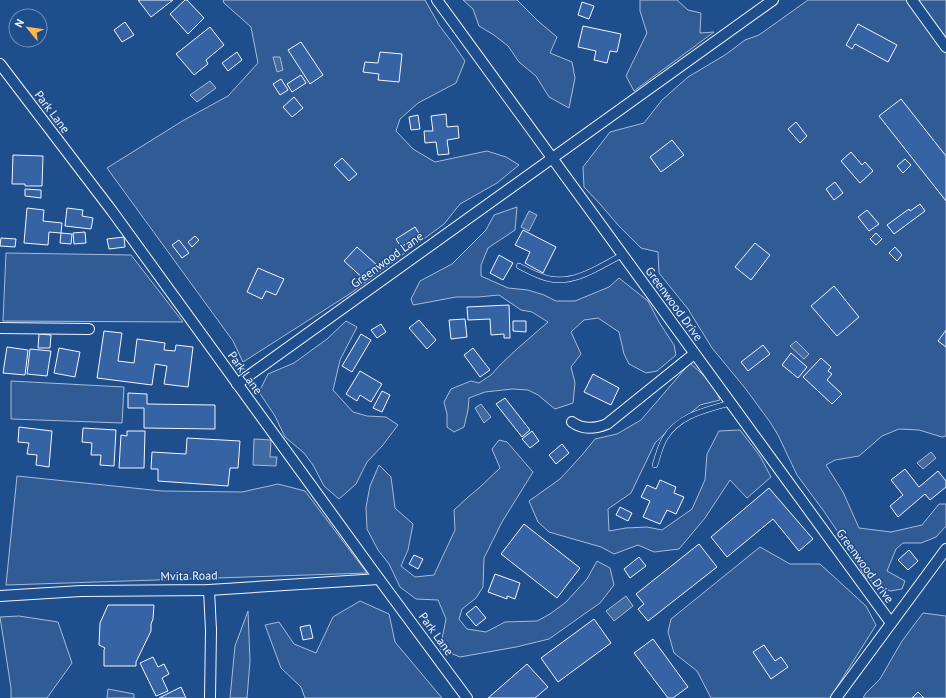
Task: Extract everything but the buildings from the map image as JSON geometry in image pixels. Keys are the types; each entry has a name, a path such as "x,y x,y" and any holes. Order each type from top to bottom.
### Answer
{"street":[{"name":"Greenwood Drive","path":"437,0 890,623"},
{"name":"Greenwood Lane","path":"237,384 773,0"},
{"path":"912,0 946,47"},
{"name":"Park Lane","path":"0,64 112,211 467,698"},
{"path":"0,328 89,329"},
{"path":"572,422 577,426 584,428 601,427 607,424 694,354"},
{"path":"836,698 946,549"},
{"name":"Mvita Road","path":"0,596 81,592 209,590 379,579"},
{"path":"209,590 211,630 210,698"}],"lane":[{"path":"518,266 542,277 563,280 585,274 622,255"},
{"path":"655,464 665,438 680,422 689,416 730,403"}],"shaded area":[{"path":"223,0 425,0 439,25 465,61 456,83 418,103 400,119 396,131 413,149 435,162 487,151 506,157 519,165 497,183 460,204 444,224 351,293 243,362 233,341 107,168 184,120 228,96 258,63 251,27 224,3"},
{"path":"463,0 517,0 557,37 550,53 572,62 575,78 569,108 549,97 536,76 519,62 508,46 479,26 473,9"},
{"path":"640,0 677,0 688,10 701,13 700,33 714,32 634,91 626,76 647,33 640,11"},
{"path":"808,0 946,0 946,436 942,437 919,430 899,429 882,436 859,456 835,460 826,465 843,492 859,528 891,532 922,525 939,504 946,504 946,526 936,537 921,543 903,543 896,549 887,571 905,581 902,589 890,591 866,578 848,547 797,475 778,435 770,422 745,388 712,348 688,309 659,273 658,252 641,248 584,187 583,167 610,132 644,123 662,100 688,77 725,55 745,40 759,35"},
{"path":"273,57 280,57 283,70 277,72"},
{"path":"210,81 216,88 197,102 190,95"},
{"path":"517,207 515,230 488,248 481,265 481,276 508,288 528,290 556,301 575,301 609,287 619,278 648,301 659,322 674,345 676,355 657,371 646,373 629,364 624,354 619,332 598,318 584,320 571,332 581,354 571,367 575,383 573,403 555,409 538,395 528,390 512,389 485,392 469,398 464,427 454,432 447,427 447,414 444,402 451,389 471,381 479,383 491,375 517,349 548,322 532,312 521,310 499,295 456,297 413,305 411,299 420,281 452,264 486,230 494,215"},
{"path":"529,211 537,215 529,231 521,227"},
{"path":"6,253 131,255 183,322 3,321"},
{"path":"346,321 357,327 340,360 333,390 353,412 367,416 386,417 398,425 383,445 367,462 356,484 339,499 324,486 313,465 304,453 285,437 275,416 259,392 268,374 294,363 327,339"},
{"path":"796,341 809,354 804,359 790,346"},
{"path":"690,363 712,383 720,400 700,405 677,422 655,443 631,493 608,509 609,531 626,528 647,527 662,530 692,509 705,480 707,454 719,431 740,430 760,456 771,477 747,498 730,480 705,518 679,549 654,552 638,545 614,554 601,547 549,532 538,522 529,501 560,479 595,439 617,434 641,420"},
{"path":"11,381 124,387 122,423 11,419"},
{"path":"481,404 491,417 484,423 475,408"},
{"path":"254,439 271,440 270,457 277,457 276,466 253,465"},
{"path":"499,440 507,442 533,472 502,522 484,558 483,587 476,598 462,609 459,619 467,629 486,632 505,622 537,621 550,614 566,602 587,579 597,561 610,568 614,585 600,603 549,639 516,647 460,657 440,649 446,619 438,600 416,599 400,587 389,564 378,550 367,529 366,507 370,486 379,465 391,477 395,508 413,524 408,550 401,566 415,577 434,575 455,530 454,510 500,468 492,449"},
{"path":"931,452 936,458 923,469 917,463"},
{"path":"17,476 162,491 242,492 278,484 305,491 367,573 6,585"},
{"path":"760,547 790,564 820,564 866,606 876,625 830,698 711,698 697,671 674,653 668,632 671,619"},
{"path":"626,596 633,606 614,621 606,611"},
{"path":"360,601 389,614 395,642 442,698 305,698 301,687 281,668 265,625 279,622 294,644 316,653 333,617"},
{"path":"248,611 250,661 247,698 230,698 235,646"},
{"path":"923,613 946,616 946,698 863,698 880,679 902,641"},
{"path":"19,616 58,622 72,663 47,698 11,698 11,688 0,617"},
{"path":"108,689 134,694 134,698 107,698"}]}
